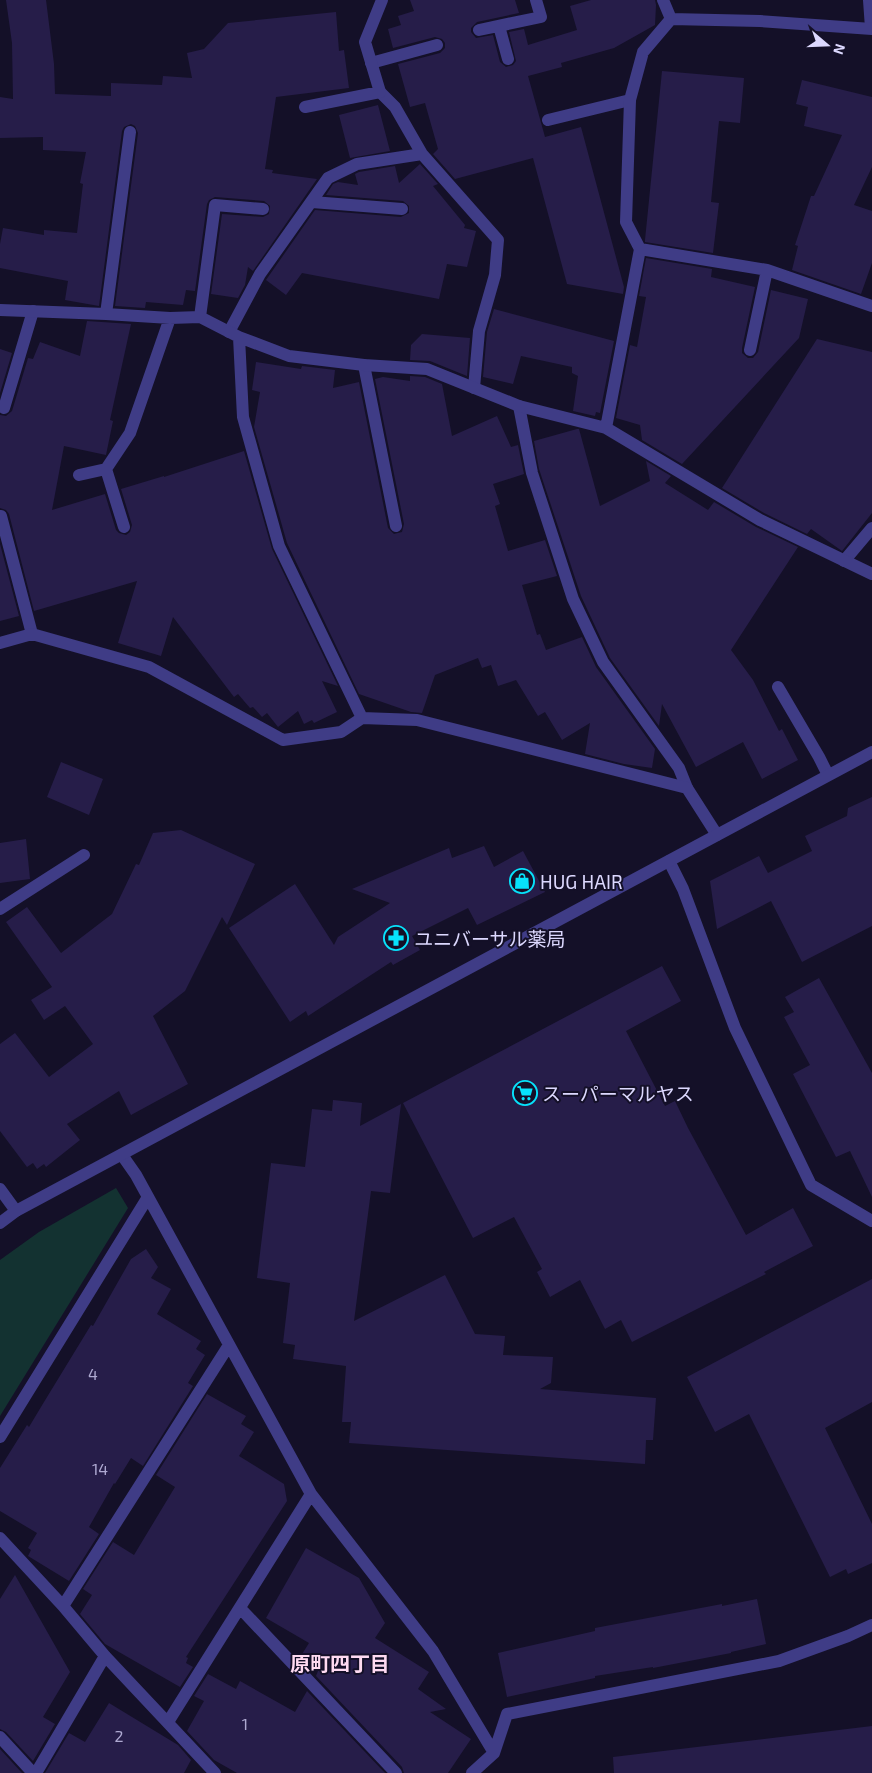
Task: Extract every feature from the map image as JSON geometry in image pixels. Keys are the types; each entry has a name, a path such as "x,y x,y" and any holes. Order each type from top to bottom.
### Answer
{"street":[{"path":"382,0 365,42 380,92 396,107 422,154 498,240 495,275 479,331 474,388"},
{"path":"479,30 541,17 536,0"},
{"path":"663,0 671,19"},
{"path":"671,19 760,21 871,28 869,0"},
{"path":"606,428 640,249 626,222 630,100 643,52 671,19"},
{"path":"499,26 508,59"},
{"path":"371,63 437,45"},
{"path":"305,107 380,92"},
{"path":"548,120 630,100"},
{"path":"106,314 130,132"},
{"path":"362,718 279,546 242,417 234,334 260,274 328,178 357,164 422,154"},
{"path":"312,202 402,208"},
{"path":"200,317 215,205 263,209"},
{"path":"640,249 768,270 872,306"},
{"path":"750,350 768,270"},
{"path":"0,310 170,318 200,317 234,334 289,356 426,369 518,406 606,428 760,520 872,574"},
{"path":"4,408 33,311"},
{"path":"79,475 106,470 130,433 170,318"},
{"path":"364,364 396,526"},
{"path":"518,406 532,473 573,598 603,662 679,768 687,788 717,835"},
{"path":"106,470 124,527"},
{"path":"1,516 32,634"},
{"path":"844,560 872,528"},
{"path":"0,643 32,634 149,666 283,740 341,732 362,718 417,720 687,788"},
{"path":"778,687 828,776"},
{"path":"0,1223 16,1211 872,752"},
{"path":"0,909 84,854"},
{"path":"669,861 683,888 735,1028 811,1185 872,1221"},
{"path":"122,1155 136,1176 312,1494 432,1651 494,1753"},
{"path":"0,1189 16,1211"},
{"path":"0,1437 148,1198"},
{"path":"64,1606 229,1345"},
{"path":"168,1722 312,1494"},
{"path":"0,1538 64,1606 105,1656 215,1773"},
{"path":"240,1608 396,1773"},
{"path":"472,1773 494,1753 507,1714 778,1660 848,1636 872,1625"},
{"path":"0,1737 35,1773 105,1656"}],"green space":[{"path":"116,1188 128,1208 0,1416 0,1260 39,1232"}],"building":[{"path":"6,0 46,0 54,64 55,94 111,96 111,83 162,85 163,76 192,78 187,53 204,49 228,23 336,12 339,51 344,50 349,88 276,97 265,169 273,170 272,173 317,179 253,271 248,267 245,285 238,298 211,294 222,214 263,217 269,214 270,206 264,201 215,197 209,200 207,204 195,291 186,290 183,305 146,302 145,308 115,306 138,133 135,126 131,124 124,127 122,131 99,306 65,300 68,281 0,268 0,244 3,228 44,235 44,230 77,233 83,184 80,183 86,152 43,150 43,137 0,138 0,97 13,99 12,43"},
{"path":"410,0 515,0 519,13 477,22 471,28 471,32 476,38 493,35 500,62 506,67 513,65 516,61 509,32 524,29 528,45 577,30 570,6 591,0 655,0 655,25 614,48 561,63 562,67 528,76 545,137 581,127 624,287 623,294 567,284 533,158 455,179 433,154 438,149 425,103 410,107 398,64 440,53 445,48 445,43 442,39 435,37 393,48 388,29 401,25 398,16 414,11"},
{"path":"662,71 744,78 740,123 719,121 711,202 719,203 713,253 645,242"},
{"path":"802,80 872,97 872,167 854,205 872,211 872,263 861,294 792,270 798,246 795,245 811,196 814,196 842,135 804,126 808,107 796,104"},
{"path":"378,105 390,151 350,158 339,115"},
{"path":"420,164 438,184 433,186 465,225 464,228 476,231 467,267 447,264 439,299 302,273 286,295 266,280 315,210 401,217 409,213 409,206 403,201 326,195 333,184 338,182 358,185 355,174 395,166 399,183"},
{"path":"646,258 712,269 711,277 755,287 742,348 742,353 748,358 753,358 758,352 771,290 808,299 799,338 682,464 642,440 640,425 616,418 630,345 637,347 646,297 639,296"},
{"path":"494,309 614,341 600,413 596,412 595,416 573,411 578,376 572,373 572,367 521,356 513,384 483,377 487,332"},
{"path":"87,321 131,324 110,420 113,421 106,455 64,446 52,510 105,494 116,530 126,535 130,532 132,525 121,489 244,451 272,549 338,686 322,681 337,712 314,723 312,720 304,724 298,711 278,727 267,713 262,717 253,707 250,708 238,694 234,697 173,617 161,656 118,643 137,581 34,611 9,514 6,510 0,508 0,415 6,416 12,411 28,358 33,359 40,342 80,356"},
{"path":"422,334 470,338 467,376 430,361 410,360 411,345"},
{"path":"817,339 872,352 872,513 842,551 811,529 807,534 764,513 722,488"},
{"path":"0,349 12,353 0,393"},
{"path":"256,362 301,369 302,366 335,370 333,388 359,382 388,528 394,534 402,532 404,524 375,379 383,377 410,381 410,376 425,377 442,384 452,436 497,416 511,447 518,445 524,474 493,484 500,504 495,506 508,551 545,540 557,576 522,585 537,635 540,634 546,650 582,637 596,667 655,749 652,768 624,764 585,754 590,723 562,740 545,712 538,716 516,680 498,686 491,665 482,668 478,658 435,675 422,713 411,712 359,694 287,543 254,427 260,392 252,390"},
{"path":"579,429 600,506 650,481 646,461 671,476 665,483 708,510 714,502 756,527 798,547 731,650 753,680 779,731 782,729 798,760 762,779 743,742 696,767 662,704 659,726 610,658 581,596 539,469 534,441"},
{"path":"0,544 19,616 0,621"},
{"path":"61,762 103,779 89,815 47,797"},
{"path":"872,797 872,926 802,962 771,901 717,929 710,881 759,856 768,873 812,851 805,836 847,816 848,808"},
{"path":"181,830 255,864 227,925 222,917 185,991 153,1016 188,1084 131,1115 119,1091 67,1124 80,1140 46,1167 44,1164 37,1169 33,1163 27,1167 0,1131 0,1044 15,1033 49,1077 93,1044 65,1006 44,1020 31,1000 52,987 6,922 27,907 61,953 112,914 136,864 139,865 153,833"},
{"path":"26,839 30,879 0,883 0,843"},
{"path":"484,846 494,867 523,851 545,892 477,925 468,908 412,936 420,950 393,965 391,962 308,1016 306,1011 290,1022 229,928 295,884 334,945 338,937 390,903 352,889 449,848 452,858"},
{"path":"662,966 681,1001 626,1031 665,1106 675,1101 746,1235 793,1208 813,1246 764,1272 766,1274 632,1342 621,1320 605,1329 580,1280 550,1297 537,1272 542,1269 514,1217 473,1238 403,1103"},
{"path":"819,978 872,1073 872,1197 850,1151 836,1157 793,1074 810,1065 784,1017 794,1012 785,997"},
{"path":"333,1100 362,1103 360,1126 401,1104 390,1193 371,1191 354,1321 445,1275 475,1334 505,1336 503,1355 553,1357 551,1383 540,1389 656,1398 653,1440 646,1440 645,1464 349,1443 351,1422 342,1422 346,1366 293,1359 295,1345 283,1343 290,1283 257,1278 271,1163 305,1167 312,1109 332,1111"},
{"path":"146,1249 158,1267 151,1278 171,1289 157,1314 201,1341 196,1349 205,1355 188,1383 193,1386 143,1466 131,1458 114,1483 89,1527 99,1534 69,1581 28,1556 31,1550 28,1548 37,1533 0,1511 0,1468 27,1425 29,1427 91,1325 93,1326 131,1259"},
{"path":"872,1279 872,1402 825,1428 872,1524 872,1563 848,1574 846,1569 830,1577 749,1414 715,1432 687,1377"},
{"path":"207,1394 246,1416 241,1424 254,1432 239,1456 284,1484 287,1501 186,1657 188,1658 186,1663 193,1667 180,1687 105,1644 80,1614 92,1595 83,1589 113,1542 134,1555 175,1487 156,1475"},
{"path":"306,1548 359,1578 385,1623 375,1638 429,1672 418,1689 446,1709 430,1712 471,1739 448,1773 404,1773 402,1767 316,1676 318,1671 299,1659 309,1643 266,1618"},
{"path":"15,1575 70,1672 43,1717 55,1724 33,1761 6,1732 0,1729 0,1599"},
{"path":"757,1599 766,1644 731,1653 653,1668 595,1676 595,1678 507,1697 498,1653 595,1631 595,1628"},
{"path":"208,1674 236,1689 240,1681 295,1712 307,1691 385,1773 237,1773 214,1760 187,1731 204,1701 194,1696"},
{"path":"109,1703 178,1745 191,1760 184,1773 45,1773 69,1733 85,1742"},
{"path":"872,1726 872,1773 614,1773 613,1757"},
{"path":"0,1749 22,1773 0,1773"}],"place":[{"name":"HUG HAIR","path":"522,881"},
{"name":"ユニバーサル薬局","path":"396,938"},
{"name":"スーパーマルヤス","path":"525,1093"}],"district":[{"name":"原町四丁目","path":"340,1663"}]}
